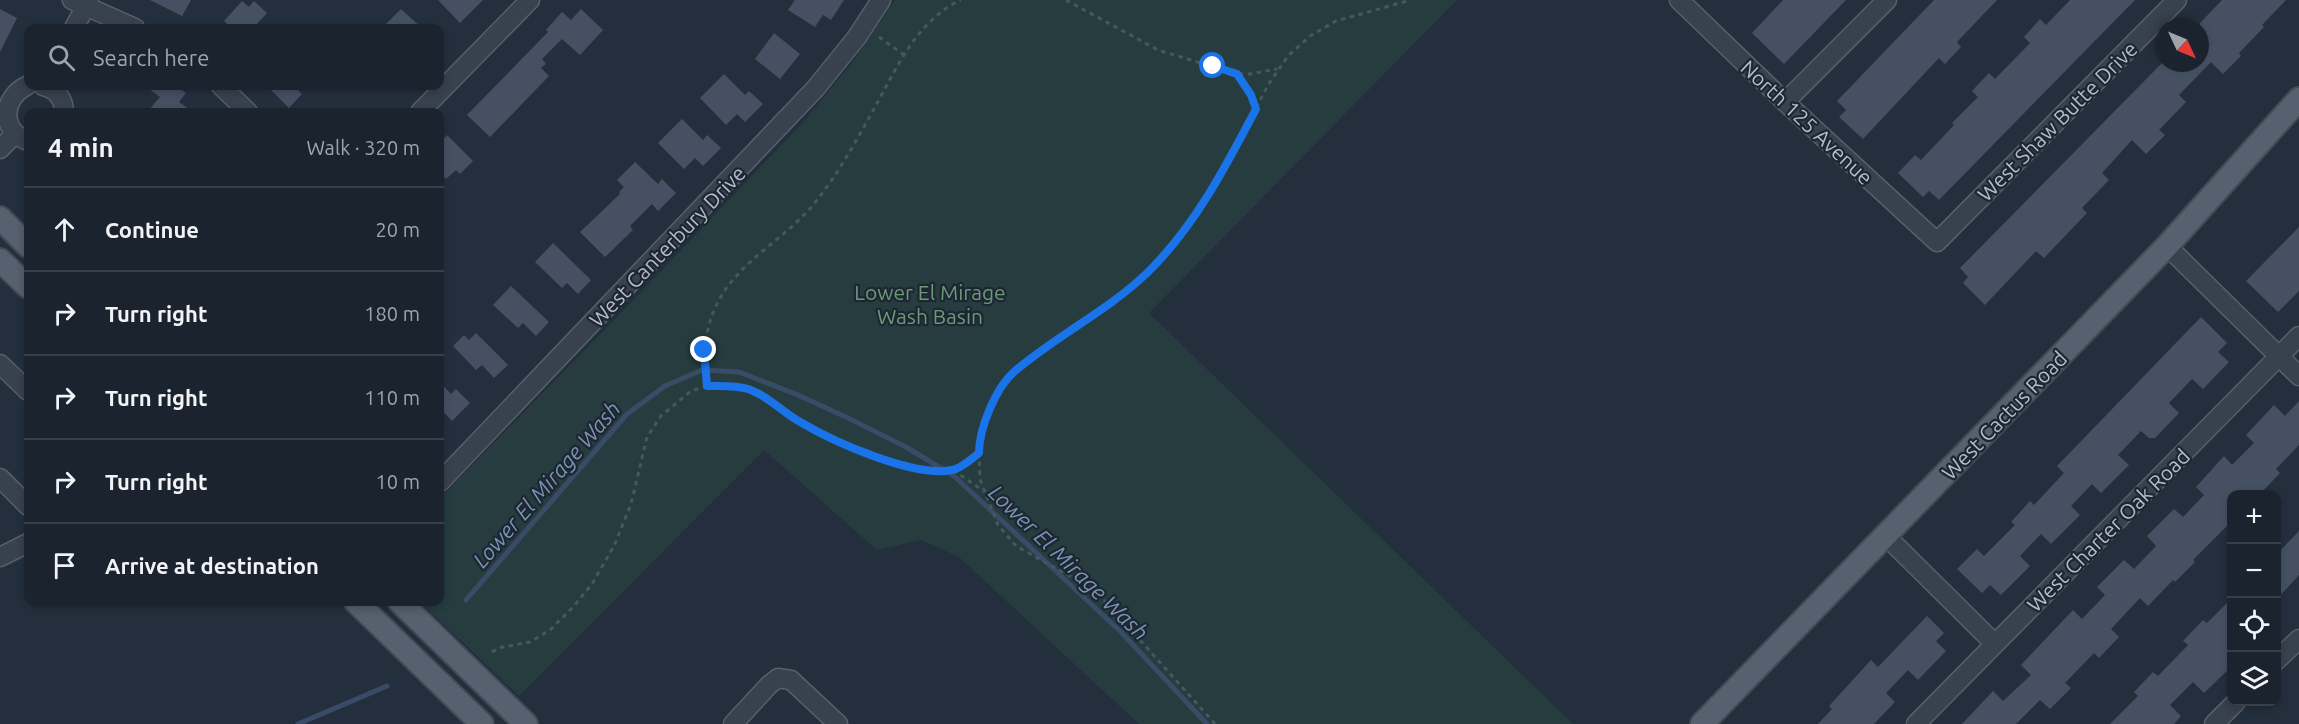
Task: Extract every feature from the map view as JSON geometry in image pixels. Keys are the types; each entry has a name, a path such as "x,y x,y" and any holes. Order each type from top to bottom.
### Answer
{"main road":[{"name":"West Cactus Road","path":"1702,724 2167,246 2299,99"},
{"path":"0,218 24,242"},
{"path":"0,260 24,283"},
{"path":"360,606 482,724"},
{"path":"404,606 526,724"}],"street":[{"path":"444,88 530,0"},
{"name":"West Canterbury Drive","path":"444,478 773,135 815,89 864,26 881,0"},
{"name":"North 125 Avenue","path":"1679,0 1785,102 1937,242"},
{"path":"1785,102 1887,0"},
{"name":"West Shaw Butte Drive","path":"1937,242 2177,0"},
{"path":"75,24 82,2 127,24"},
{"path":"0,148 22,137 9,125 7,115 12,96 24,88"},
{"path":"51,90 62,100 63,108"},
{"path":"224,90 244,108"},
{"path":"424,108 442,90"},
{"path":"2167,246 2299,376"},
{"name":"West Charter Oak Road","path":"1916,724 2299,336"},
{"path":"0,364 24,387"},
{"path":"0,478 24,502"},
{"path":"1886,535 1995,644"},
{"path":"0,556 24,545"},
{"path":"2281,657 2299,639"},
{"path":"741,721 769,684 778,678 791,680 838,724"},
{"path":"2214,724 2232,706"}],"path":[{"path":"707,386 704,350 708,327 717,303 731,280 792,228 814,204 841,166 918,34 936,16 961,0"},
{"path":"1066,0 1158,50 1237,74 1279,69"},
{"path":"1215,724 1105,601 1077,580 1016,546 998,525 980,478 979,442 992,403 1013,372 1100,312 1148,272 1193,219 1288,56 1310,36 1336,21 1411,0"},
{"path":"864,26 904,55"},
{"path":"1237,74 1251,95 1256,109"},
{"path":"492,652 498,648 530,642 550,630 592,584 614,546 631,504 647,436 661,416 691,391 707,386 747,389 768,399 799,422 860,452 913,467 937,471 953,470 979,453"},
{"path":"953,470 985,492"}],"green space":[{"name":"Lower El Mirage Wash Basin","path":"895,0 1457,0 1149,313 1573,724 1139,724 959,557 921,540 877,550 764,450 519,696 424,606 444,606 444,494 805,120 855,59"}],"building":[{"path":"150,0 191,0 182,16"},
{"path":"438,0 483,0 460,23"},
{"path":"795,0 844,0 831,20 823,15 815,27 788,10"},
{"path":"1783,0 1846,0 1784,64 1752,33"},
{"path":"1934,0 1997,0 1957,42 1961,47 1945,64 1939,58 1863,139 1839,117 1846,110 1837,101"},
{"path":"2070,0 2135,0 1939,200 1929,191 1923,197 1898,173 1915,155 1921,160 1954,125 1952,123 1978,97 1972,91 1989,73 1995,79 2030,43 2024,37 2040,19 2046,25"},
{"path":"2222,0 2286,0 2262,25 2264,27 2239,53 2241,56 2223,74 2211,62 2209,64 2209,18 2205,18"},
{"path":"242,1 249,7 254,1 267,13 257,24 227,24 224,21"},
{"path":"0,9 17,18 0,52"},
{"path":"401,9 418,24 386,24"},
{"path":"581,9 603,30 580,55 562,39 542,59 546,64 541,68 549,76 490,137 467,115 548,32 546,30 562,12 571,20"},
{"path":"774,33 800,54 780,79 755,59"},
{"path":"2155,70 2155,72 2201,72 2179,95 2186,102 2159,130 2165,135 2146,154 2132,140 2102,173 2109,180 2082,208 2087,213 2044,258 2036,251 1985,305 1963,283 1968,277 1960,268"},
{"path":"724,74 745,95 749,91 763,104 745,122 737,114 726,125 700,98"},
{"path":"150,90 182,90 186,93 179,102 187,108 150,108 160,97"},
{"path":"271,90 298,90 302,94 289,108"},
{"path":"682,119 703,140 707,135 721,148 703,166 695,158 684,169 658,143"},
{"path":"447,135 473,161 460,174 456,170 446,179 444,177 444,138"},
{"path":"635,162 658,184 662,179 676,193 658,211 652,204 630,226 633,230 605,257 580,232 620,194 619,192 624,187 617,180"},
{"path":"2299,227 2299,291 2278,312 2246,281"},
{"path":"553,243 591,280 578,294 567,283 562,288 535,262"},
{"path":"511,286 549,322 536,336 523,323 518,328 493,305"},
{"path":"2201,317 2227,343 2218,352 2229,362 2203,389 2192,379 2169,403 2179,413 2155,438 2149,438 2141,431 2118,455 2129,465 2101,493 2092,484 2071,506 2080,515 2051,544 2041,534 2020,556 2030,566 2001,595 1990,585 1982,593 1957,569 1977,549 1984,556 2015,525 2011,522 2030,501 2034,505 2064,473 2057,466"},
{"path":"476,333 508,365 494,378 482,365 476,370 453,346 464,335 469,340"},
{"path":"444,386 451,394 456,389 470,403 452,421 444,412"},
{"path":"2299,401 2299,445 2276,469 2280,473 2264,490 2227,490 2227,526 2193,560 2195,562 2175,582 2173,580 2148,606 2140,598 2111,629 2119,637 2099,658 2094,653 2065,683 2071,688 2050,709 2040,700 2016,724 1962,724 1993,691 2003,701 2031,675 2021,665 2073,610 2082,619 2105,595 2097,587 2124,560 2134,569 2156,546 2147,536 2174,509 2183,517 2204,495 2196,487 2224,456 2232,465 2254,443 2246,435 2274,405 2285,416"},
{"path":"2299,531 2299,575 2281,595 2281,550"},
{"path":"2227,603 2227,671 2204,693 2193,682 2170,705 2181,716 2174,724 2110,724 2138,696 2134,692 2153,672 2158,676 2188,645 2183,641 2203,620 2207,623"},
{"path":"1927,616 1944,633 1936,641 1946,651 1918,680 1908,670 1886,693 1895,702 1874,724 1818,724 1832,709 1829,706 1871,660 1878,667"}],"waterway":[{"name":"Lower El Mirage Wash","path":"466,600 627,414 665,386 702,370 739,372 798,395 850,419 906,447 954,476 1121,632 1207,724"},
{"name":"Lower El Mirage Wash","path":"298,724 387,686"}],"route":[{"path":"704,350 707,386 747,389 768,399 799,422 860,452 913,467 937,471 961,467 979,453 979,442 992,403 1013,372 1100,312 1148,272 1193,219 1256,109 1244,82 1237,74 1213,66"}]}
